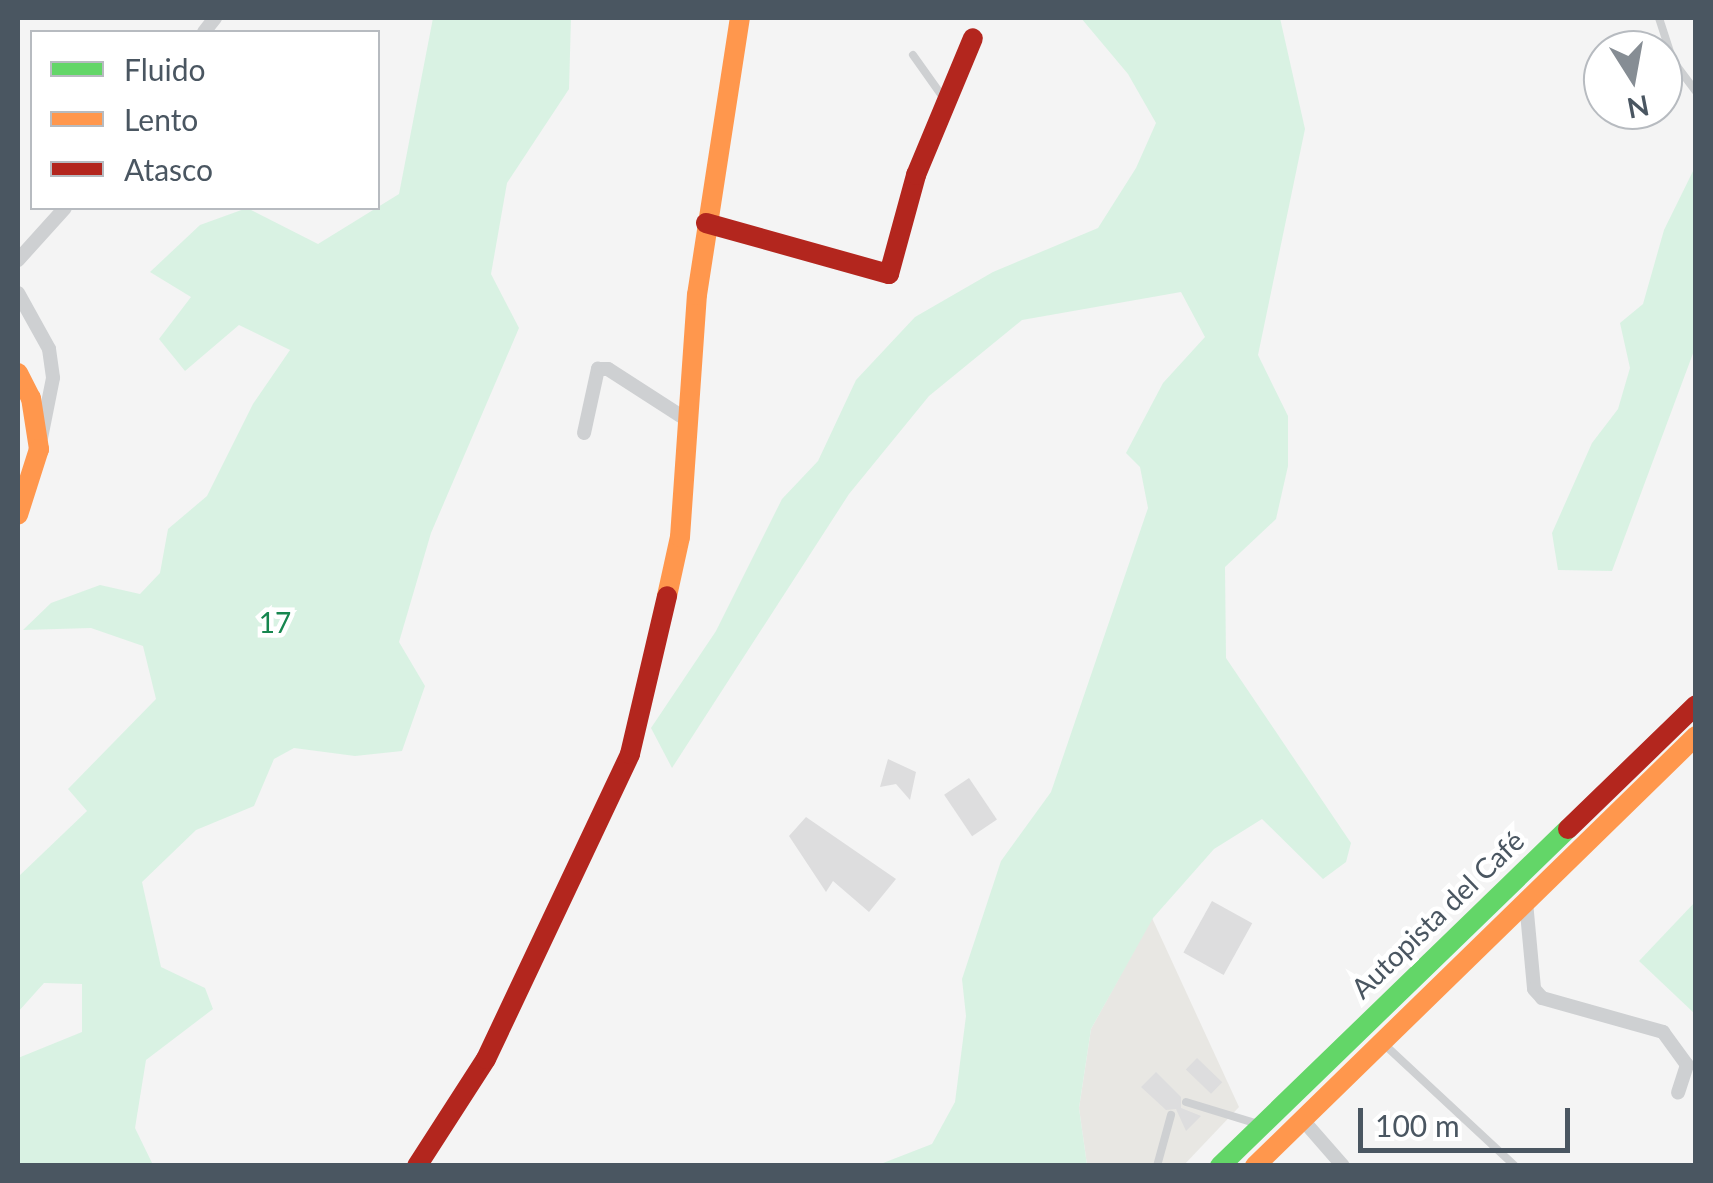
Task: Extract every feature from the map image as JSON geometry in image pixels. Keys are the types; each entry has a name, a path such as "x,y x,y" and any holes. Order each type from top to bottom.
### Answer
{"main road":[{"path":"417,1166 486,1059 630,754 680,537 684,418 706,223 740,18"},
{"path":"706,223 889,274 916,175 973,38"},
{"path":"18,373 32,398 39,448 18,515"},
{"name":"Autopista del Café","path":"1220,1166 1696,705"},
{"name":"Autopista del Café","path":"1255,1166 1696,736"}],"street":[{"path":"18,260 64,210"},
{"path":"18,294 49,350 53,378 39,448"},
{"path":"584,433 598,370 608,369 684,418"},
{"path":"1526,901 1534,989 1542,998 1662,1032 1687,1066 1678,1092"},
{"path":"1302,1119 1343,1166"}],"lane":[{"path":"1659,18 1673,61 1696,91"},
{"path":"913,56 948,102"},
{"path":"1382,1042 1515,1166"},
{"path":"1186,1102 1262,1125"},
{"path":"1157,1166 1171,1115"}],"shaded area":[{"path":"1152,918 1239,1107 1183,1166 1087,1165 1079,1108 1091,1029"}],"green space":[{"name":"17","path":"433,18 571,18 569,89 507,183 491,274 519,328 431,533 399,642 425,686 402,751 355,756 294,748 274,759 254,806 196,830 142,882 161,967 205,988 213,1009 146,1060 135,1128 153,1165 18,1165 18,1058 82,1032 82,984 44,983 18,1012 18,877 87,811 68,789 156,699 143,646 91,628 23,630 51,603 100,585 140,594 160,573 168,529 207,496 253,404 290,350 239,325 185,371 159,339 191,297 150,272 200,225 241,210 251,210 318,244 373,210 380,210 380,206 399,194"},
{"path":"1081,18 1280,18 1305,129 1258,355 1288,416 1288,466 1276,519 1225,567 1226,658 1351,843 1346,862 1323,879 1262,819 1214,849 1153,918 1091,1029 1079,1108 1087,1165 878,1165 932,1144 955,1102 966,1016 962,979 1001,861 1051,792 1148,508 1140,467 1126,453 1163,383 1205,337 1181,292 1022,320 929,396 849,494 672,768 651,728 716,631 782,499 818,461 856,380 915,317 993,272 1098,228 1136,168 1156,123 1128,74"},
{"path":"1695,167 1695,348 1612,571 1558,570 1552,533 1592,443 1618,409 1630,368 1620,323 1643,304 1664,230"},
{"path":"1695,902 1695,1014 1639,961"}],"building":[{"path":"888,759 916,772 910,800 896,784 880,787"},
{"path":"969,778 997,819 972,836 944,795"},
{"path":"806,817 896,879 869,912 833,881 826,892 789,836"},
{"path":"1212,901 1252,923 1224,975 1183,953"},
{"path":"1197,1058 1222,1082 1211,1094 1186,1070"},
{"path":"1156,1072 1181,1097 1181,1108 1201,1116 1186,1131 1176,1109 1166,1110 1141,1087"}],"traffic: fast":[{"path":"1220,1166 1568,829"}],"traffic: slow":[{"path":"667,596 680,537 697,295 740,18"},
{"path":"18,373 31,398 39,449 18,515"},
{"path":"1255,1166 1696,736"}],"traffic: jam":[{"path":"706,223 889,274 916,175 973,38"},
{"path":"417,1166 486,1059 630,754 667,596"},
{"path":"1568,829 1696,705"}]}
